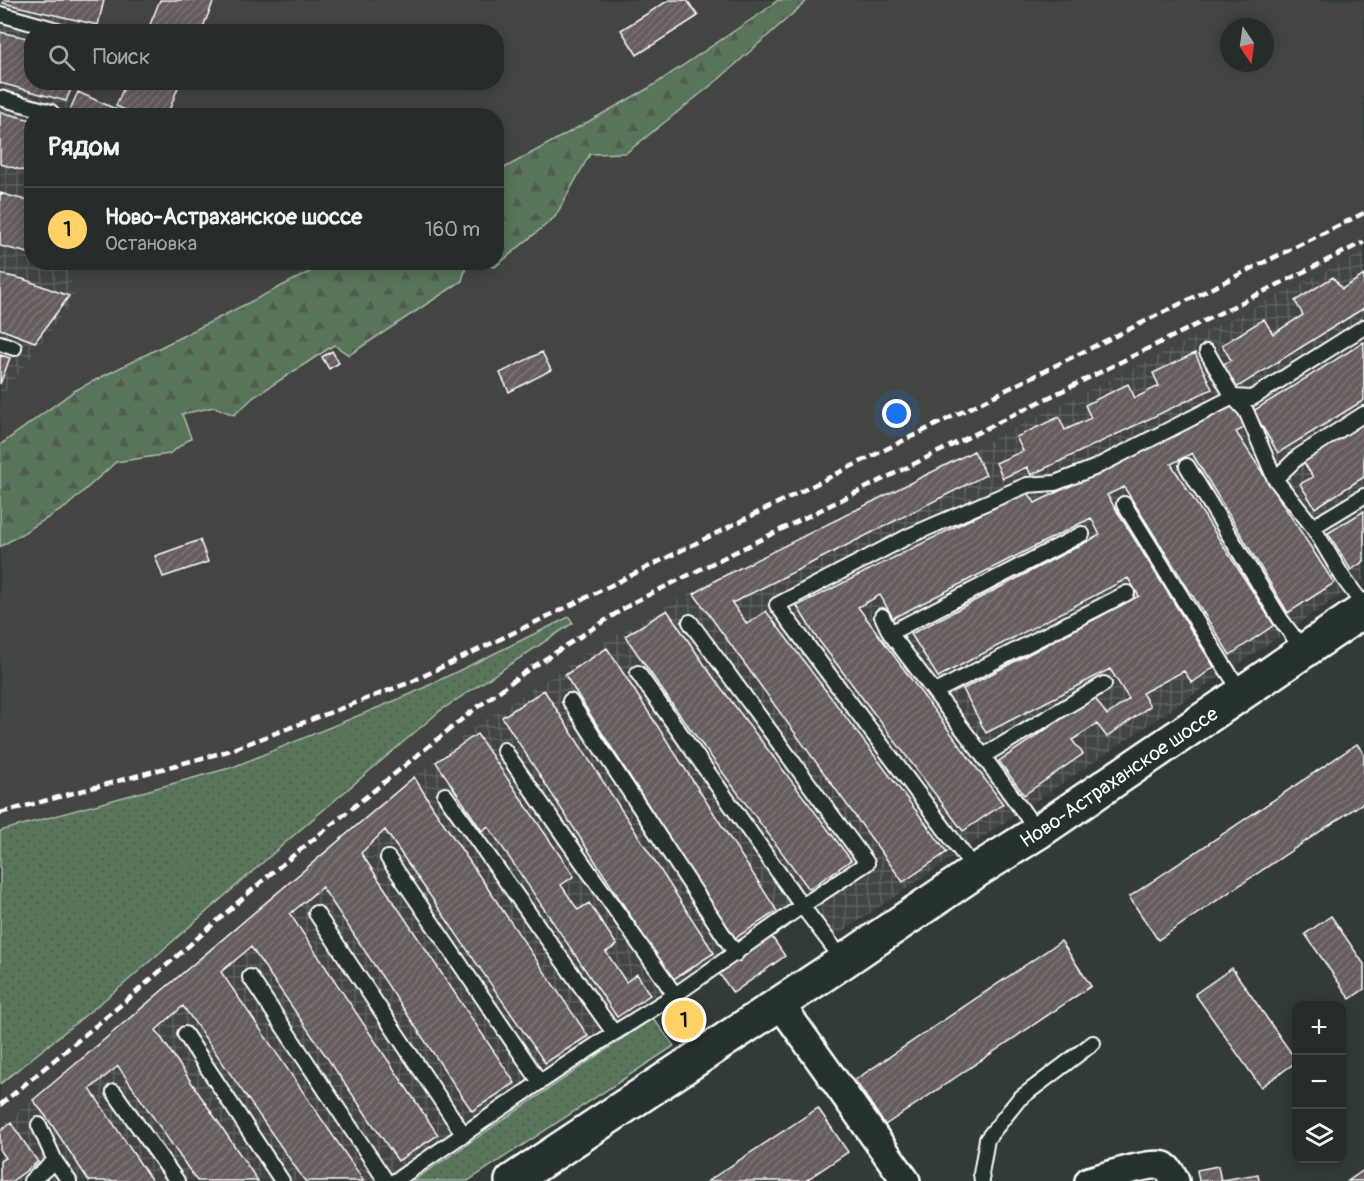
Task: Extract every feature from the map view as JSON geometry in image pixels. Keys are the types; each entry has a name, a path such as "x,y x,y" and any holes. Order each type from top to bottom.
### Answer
{"main road":[{"name":"Ново-Астраханское шоссе","path":"512,1181 1038,832 1305,651 1364,608"}],"street":[{"path":"780,1004 906,1181"},
{"path":"1089,1181 1150,1165 1163,1166 1173,1177"}],"lane":[{"path":"0,14 36,24"},
{"path":"0,98 36,108"},
{"path":"975,872 777,605 909,536 1027,485 1055,483 1094,468 1233,398 1252,398 1364,327"},
{"path":"0,343 14,348"},
{"path":"1207,352 1233,398 1246,411 1275,479 1313,527 1364,608"},
{"path":"1275,479 1299,456 1364,414"},
{"path":"1187,466 1281,620 1305,651"},
{"path":"1313,527 1364,496"},
{"path":"1124,504 1242,694"},
{"path":"890,633 1082,534"},
{"path":"935,692 1127,592"},
{"path":"882,616 890,633 1038,832"},
{"path":"395,1181 540,1082 736,954 867,863 690,622"},
{"path":"638,673 802,906 844,961"},
{"path":"983,756 1104,684"},
{"path":"570,701 736,954"},
{"path":"504,750 675,995"},
{"path":"446,795 614,1033"},
{"path":"388,858 540,1082"},
{"path":"316,913 464,1135"},
{"path":"250,977 386,1181"},
{"path":"184,1034 282,1181"},
{"path":"982,1181 981,1174 987,1139 1018,1099 1093,1043"},
{"path":"114,1092 177,1181"},
{"path":"39,1125 55,1161 69,1181"},
{"path":"31,1181 55,1161"}],"shaded area":[{"path":"0,0 102,0 96,24 24,24 24,90 75,90 67,108 24,108 24,270 68,270 76,296 0,397"},
{"path":"102,0 1364,0 1364,252 722,574 598,646 475,726 0,1127 0,1084 124,984 441,710 573,623 569,617 411,694 233,767 0,831 0,397 76,296 68,270 504,270 504,108 67,108 75,90 504,90 504,24 96,24"},
{"path":"1364,252 1364,579 835,937 811,905 653,1018 413,1181 0,1181 0,1127 475,726 598,646 722,574"}],"green space":[{"path":"778,0 808,0 719,79 626,153 590,154 555,217 504,260 504,168 649,88"},
{"path":"313,270 465,270 462,281 349,355 334,345 254,397 234,415 214,407 182,414 191,438 169,454 116,462 66,507 0,547 0,445 74,391"},
{"path":"569,617 573,623 441,710 124,984 0,1084 0,831 233,767 411,694"},
{"path":"653,1018 674,1046 468,1181 413,1181"}],"building":[{"path":"4,0 104,0 98,24 3,3"},
{"path":"160,0 214,0 204,24 150,24"},
{"path":"669,0 687,0 698,16 637,55 621,30"},
{"path":"0,32 24,37 24,90 0,83"},
{"path":"26,90 71,90 66,101"},
{"path":"123,90 177,90 170,108 121,108 116,106"},
{"path":"78,92 113,108 71,108"},
{"path":"0,112 24,118 24,171 0,164"},
{"path":"0,193 24,200 24,252 0,246"},
{"path":"0,274 23,279 69,296 35,342 0,329"},
{"path":"1364,275 1364,308 1236,388 1222,365 1231,360 1222,345 1264,319 1273,334 1303,315 1295,301 1333,277 1342,289"},
{"path":"1364,342 1364,400 1278,453 1253,411"},
{"path":"332,351 339,363 329,369 322,357"},
{"path":"542,352 551,370 509,392 500,373"},
{"path":"1195,353 1212,389 1031,475 1027,467 1003,478 996,463 1023,451 1016,437 1059,417 1065,430 1091,418 1085,405 1128,384 1135,398 1159,386 1153,373"},
{"path":"0,355 10,358 0,384"},
{"path":"1233,406 1246,427 1236,432 1334,583 1288,613 1192,453 1171,464 1274,625 1230,655 1124,487 1107,495 1214,667 1192,683 1184,671 1142,693 1150,706 1107,737 1097,724 1072,740 1083,754 1024,795 999,761 1094,697 1107,715 1129,699 1110,669 986,733 963,689 1139,596 1128,578 938,677 911,634 1100,535 1091,518 893,618 880,595 858,607 1003,804 963,831 814,634 797,606 1027,491 1035,503"},
{"path":"1364,423 1364,477 1315,508 1300,484 1313,477 1303,461"},
{"path":"974,451 986,475 732,603 747,624 766,611 947,852 903,882 694,594 716,580"},
{"path":"1364,511 1364,561 1351,570 1328,533"},
{"path":"200,540 208,562 163,577 155,556"},
{"path":"667,610 713,677 851,860 809,889 672,704 625,636"},
{"path":"607,648 777,911 734,939 565,675"},
{"path":"544,690 714,953 672,980 502,717"},
{"path":"477,734 574,876 561,885 578,910 589,903 617,945 606,952 626,982 637,974 650,995 617,1017 488,826 482,831 436,762"},
{"path":"1357,744 1364,754 1364,802 1158,940 1129,897"},
{"path":"414,777 588,1036 545,1063 385,830 361,853 515,1083 472,1111 322,887 290,914 438,1135 398,1161 251,947 221,972 364,1181 305,1181 183,1006 156,1030 258,1181 197,1181 118,1066 90,1089 152,1181 89,1181 33,1100"},
{"path":"1331,916 1364,964 1364,989 1350,999 1305,934"},
{"path":"770,934 785,956 733,993 718,972"},
{"path":"1061,941 1091,986 885,1125 855,1080"},
{"path":"1232,968 1292,1054 1292,1065 1261,1087 1195,994"},
{"path":"818,1108 848,1152 805,1181 708,1181"},
{"path":"11,1123 38,1162 12,1181 0,1181 0,1161 5,1158 0,1151 0,1131"},
{"path":"1218,1166 1221,1181 1199,1181 1197,1170"},
{"path":"1364,1170 1364,1181 1348,1181"},
{"path":"1258,1174 1259,1181 1222,1180"}],"railway":[{"path":"0,813 228,751 411,682 1364,213"},
{"path":"0,1105 134,994 268,876 471,712 525,672 634,602 1364,242"}],"place":[{"name":"Ново-Астраханское шоссе","path":"684,1020"}]}
